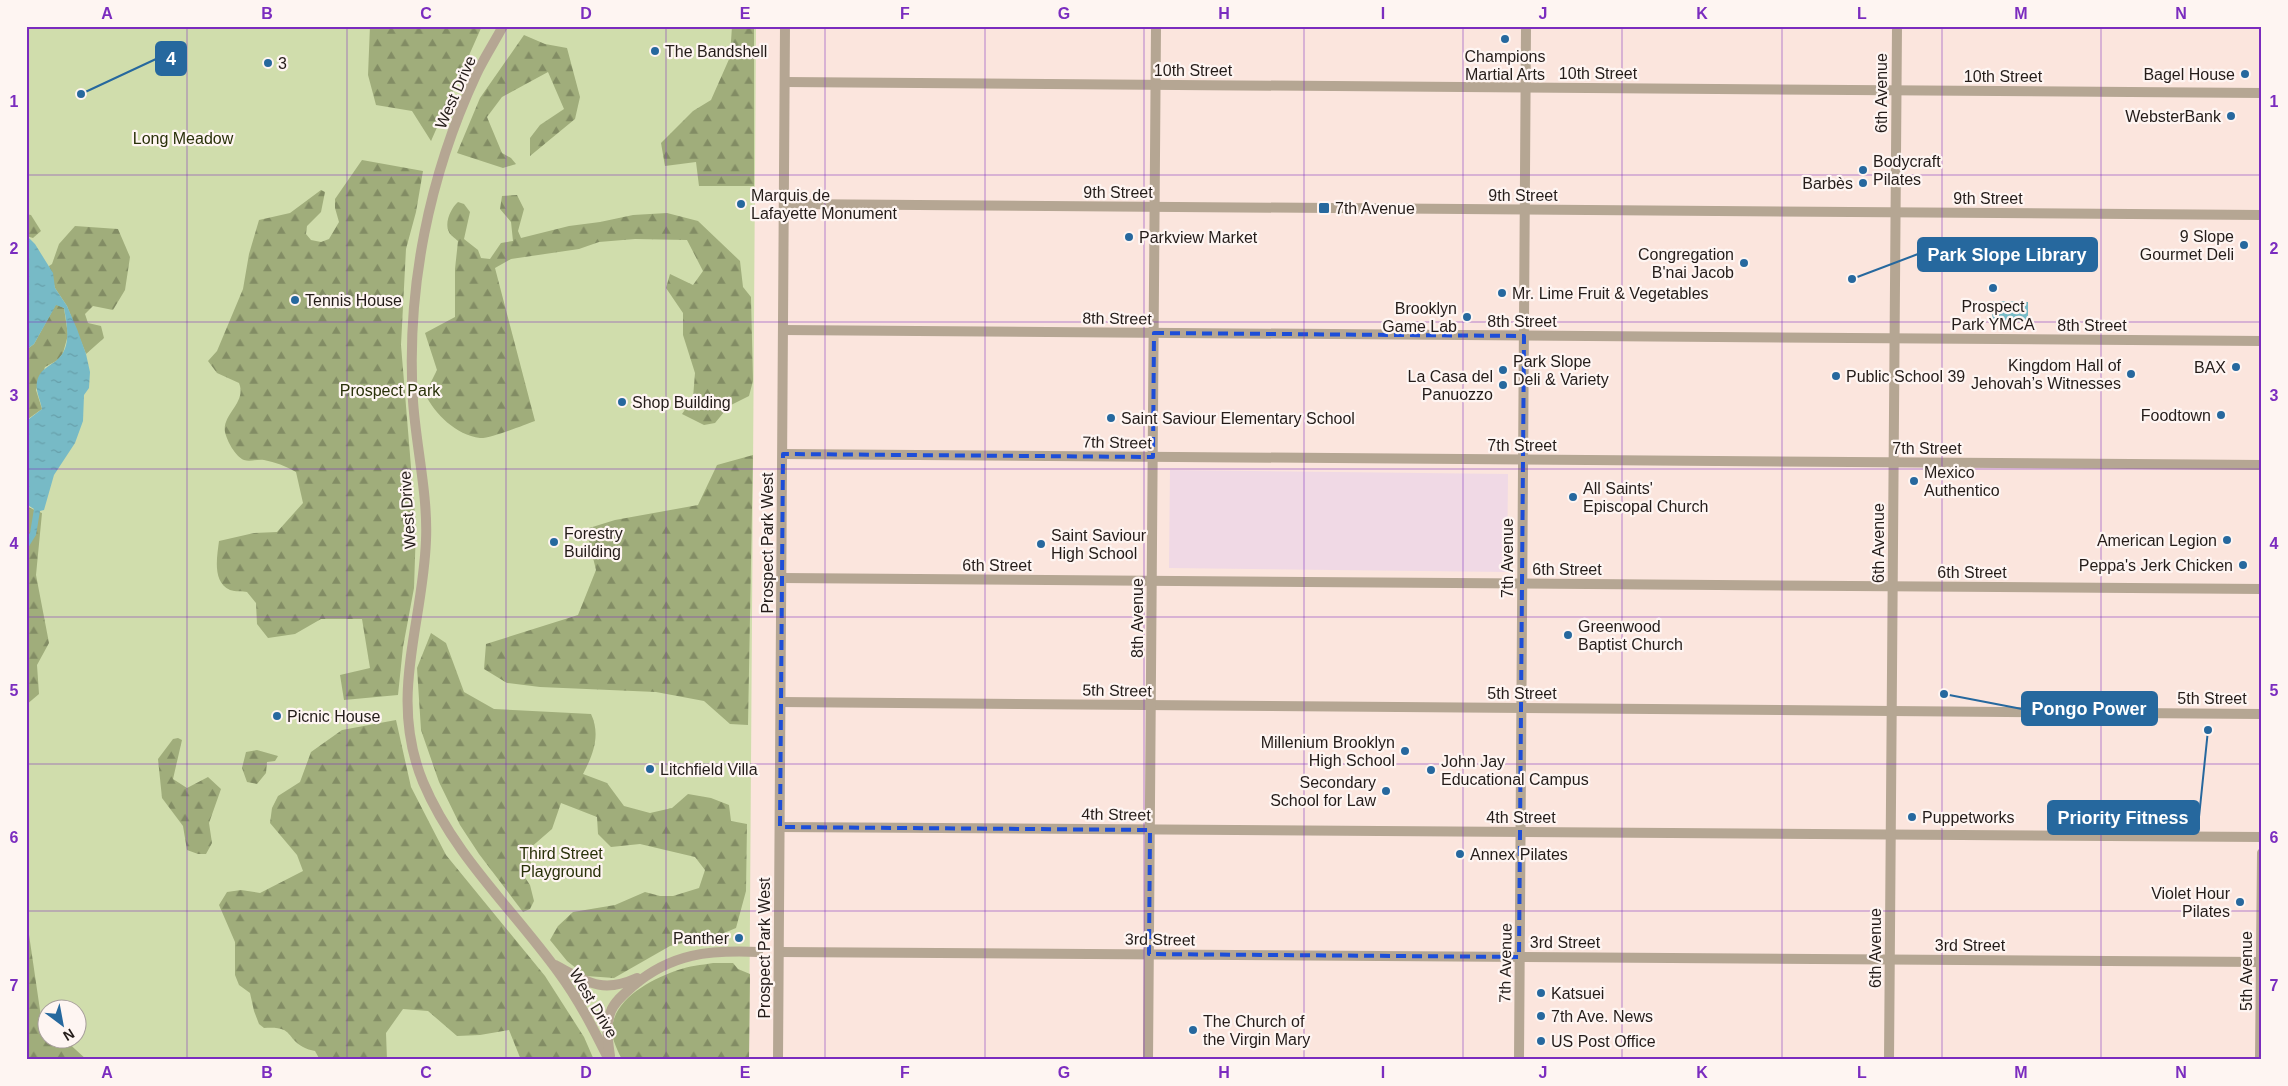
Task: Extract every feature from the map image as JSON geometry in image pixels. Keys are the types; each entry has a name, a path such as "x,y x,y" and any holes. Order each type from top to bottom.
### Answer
{"street":[{"name":"West Drive","path":"503,26 477,73 448,144 435,185 419,264 412,329 412,375 427,537 419,606 409,658 406,686 407,712 410,737 422,779 447,830 474,870 552,963 586,1014 610,1060"},
{"name":"Prospect Park West","path":"778,1060 785,26"},
{"name":"8th Avenue","path":"1148,1060 1156,26"},
{"name":"7th Avenue","path":"1519,1060 1526,26"},
{"name":"6th Avenue","path":"1889,1060 1897,26"},
{"name":"10th Street","path":"785,82 2262,93"},
{"name":"9th Street","path":"784,204 2262,215"},
{"name":"8th Street","path":"783,330 2262,341"},
{"name":"7th Street","path":"783,454 2262,465"},
{"name":"6th Street","path":"782,578 2262,589"},
{"name":"5th Street","path":"781,702 2262,714"},
{"name":"4th Street","path":"780,827 2262,837"},
{"name":"5th Avenue","path":"2260,1060 2262,854"},
{"path":"610,1060 607,1031 611,1010 615,1003 649,972 687,956 728,951 758,952"},
{"name":"3rd Street","path":"779,952 2261,962"},
{"name":"West Drive","path":"552,963 598,986 611,987 623,984 649,972"}],"highlighted area":[{"path":"1154,333 1524,336 1519,957 1149,954 1150,830 780,827 783,454 1153,457"}],"shaded area":[{"path":"1170,470 1508,474 1507,572 1169,568"}],"green space":[{"name":"Prospect Park","path":"26,26 756,26 749,1060 26,1060"},
{"path":"370,26 482,26 431,141 412,111 376,105 368,75"},
{"path":"732,26 754,26 754,186 699,186 696,162 665,166 661,143 693,111 711,100 730,57"},
{"path":"524,35 545,44 567,48 580,97 575,119 530,156 530,138 540,125 564,109 548,72 502,97 487,117 502,153 511,158 516,164 503,168 457,153 480,98"},
{"path":"362,160 423,171 416,212 406,249 401,345 416,528 414,588 403,647 398,695 344,700 340,675 370,668 362,619 321,619 295,634 268,638 257,624 256,603 247,592 230,590 220,581 217,569 219,541 254,533 277,532 303,503 296,472 268,461 244,460 232,448 226,436 225,426 240,397 241,390 239,383 217,373 208,361 217,351 243,289 249,254 259,220 290,213 321,190 325,192 321,212 307,226 306,234 311,240 321,242 329,239 339,222 335,208 335,199"},
{"path":"517,195 524,209 518,231 521,238 569,226 633,215 667,213 698,221 740,261 743,287 751,297 753,381 749,396 729,406 715,423 704,425 682,414 693,398 695,373 683,335 683,313 666,288 670,274 693,285 703,271 687,240 635,239 599,242 579,249 511,259 495,268 535,421 480,438 463,433 440,416 425,394 437,370 425,333 455,317 455,269 458,241 450,234 447,224 449,216 458,202 464,204 470,212 464,239 478,250 481,258 490,259 501,243 513,241 511,222 500,209 502,196"},
{"path":"26,214 31,215 41,231 33,238 26,236"},
{"path":"75,226 118,229 130,257 125,290 113,310 93,306 85,314 88,323 101,326 104,338 86,354 67,306 55,288 49,266 52,264 59,244"},
{"path":"56,304 64,308 68,335 63,353 58,360 45,367 36,390 42,409 28,419 26,418 26,350 34,344"},
{"path":"753,455 748,725 730,724 704,701 656,692 540,687 507,683 484,669 486,644 578,615 596,570 586,529 615,520 698,505 717,465"},
{"path":"26,504 30,508 42,513 36,575 49,643 37,665 39,694 26,705"},
{"path":"431,633 446,643 464,692 494,709 591,714 596,737 590,760 583,774 607,783 624,806 650,813 672,808 688,794 711,798 729,805 731,821 747,824 746,891 736,928 724,933 670,946 614,978 586,976 567,961 550,940 558,926 573,912 615,905 645,892 660,896 673,896 699,888 705,870 695,857 640,844 611,847 598,834 597,817 561,803 552,829 529,849 531,864 522,873 530,885 534,901 530,909 523,912 479,854 460,825 439,782 421,730 417,668"},
{"path":"396,720 411,787 446,855 545,976 584,1037 594,1060 521,1060 509,1030 480,1035 457,1036 428,1011 403,1009 386,1033 387,1060 320,1060 315,1051 297,1043 285,1030 264,1028 259,1024 250,993 239,985 235,975 235,942 219,905 227,892 241,890 260,893 303,871 297,855 270,823 272,808 278,796 300,782 311,752 342,730"},
{"path":"178,738 182,740 173,779 187,788 208,777 221,789 209,823 212,843 206,854 198,854 187,850 183,826 162,798 158,759 173,739"},
{"path":"257,750 278,756 275,761 267,762 266,773 257,784 247,782 242,768 246,752"},
{"path":"26,914 38,998 38,1048 74,1048 87,1060 26,1060"},
{"path":"713,963 733,963 738,969 750,974 749,1060 622,1060 614,1042 612,1031 614,1020 626,1000 646,985 668,974 686,968"}],"water":[{"path":"26,235 35,244 53,273 55,288 67,306 77,329 90,372 89,388 84,395 83,421 75,443 54,475 44,510 40,511 36,535 26,551 26,537 30,533 34,509 26,504 26,418 29,419 42,409 37,390 39,375 62,355 67,342 67,336 64,308 56,305 34,344 26,350"},
{"path":"1993,301 2028,302 2028,322 1992,321"}],"place":[{"name":"Champions Martial Arts","path":"1505,39"},
{"name":"The Bandshell","path":"655,51"},
{"name":"3","path":"268,63"},
{"name":"Bagel House","path":"2245,74"},
{"name":"4","path":"81,94"},
{"name":"WebsterBank","path":"2231,116"},
{"name":"Bodycraft Pilates","path":"1863,170"},
{"name":"Barbès","path":"1863,183"},
{"name":"Marquis de Lafayette Monument","path":"741,204"},
{"name":"7th Avenue","path":"1324,208"},
{"name":"Parkview Market","path":"1129,237"},
{"name":"9 Slope Gourmet Deli","path":"2244,245"},
{"name":"Congregation B'nai Jacob","path":"1744,263"},
{"name":"Park Slope Library","path":"1852,279"},
{"name":"Prospect Park YMCA","path":"1993,288"},
{"name":"Mr. Lime Fruit & Vegetables","path":"1502,293"},
{"name":"Tennis House","path":"295,300"},
{"name":"Brooklyn Game Lab","path":"1467,317"},
{"name":"BAX","path":"2236,367"},
{"name":"Park Slope Deli & Variety","path":"1503,370"},
{"name":"Kingdom Hall of Jehovah’s Witnesses","path":"2131,374"},
{"name":"Public School 39","path":"1836,376"},
{"name":"La Casa del Panuozzo","path":"1503,385"},
{"name":"Shop Building","path":"622,402"},
{"name":"Foodtown","path":"2221,415"},
{"name":"Saint Saviour Elementary School","path":"1111,418"},
{"name":"Mexico Authentico","path":"1914,481"},
{"name":"All Saints' Episcopal Church","path":"1573,497"},
{"name":"American Legion","path":"2227,540"},
{"name":"Forestry Building","path":"554,542"},
{"name":"Saint Saviour High School","path":"1041,544"},
{"name":"Peppa's Jerk Chicken","path":"2243,565"},
{"name":"Greenwood Baptist Church","path":"1568,635"},
{"name":"Pongo Power","path":"1944,694"},
{"name":"Picnic House","path":"277,716"},
{"name":"Priority Fitness","path":"2208,730"},
{"name":"Millenium Brooklyn High School","path":"1405,751"},
{"name":"Litchfield Villa","path":"650,769"},
{"name":"John Jay Educational Campus","path":"1431,770"},
{"name":"Secondary School for Law","path":"1386,791"},
{"name":"Puppetworks","path":"1912,817"},
{"name":"Annex Pilates","path":"1460,854"},
{"name":"Violet Hour Pilates","path":"2240,902"},
{"name":"Panther","path":"739,938"},
{"name":"Katsuei","path":"1541,993"},
{"name":"7th Ave. News","path":"1541,1016"},
{"name":"The Church of the Virgin Mary","path":"1193,1030"},
{"name":"US Post Office","path":"1541,1041"}],"park label":[{"name":"Long Meadow","path":"183,138"},
{"name":"Third Street Playground","path":"561,862"}]}
